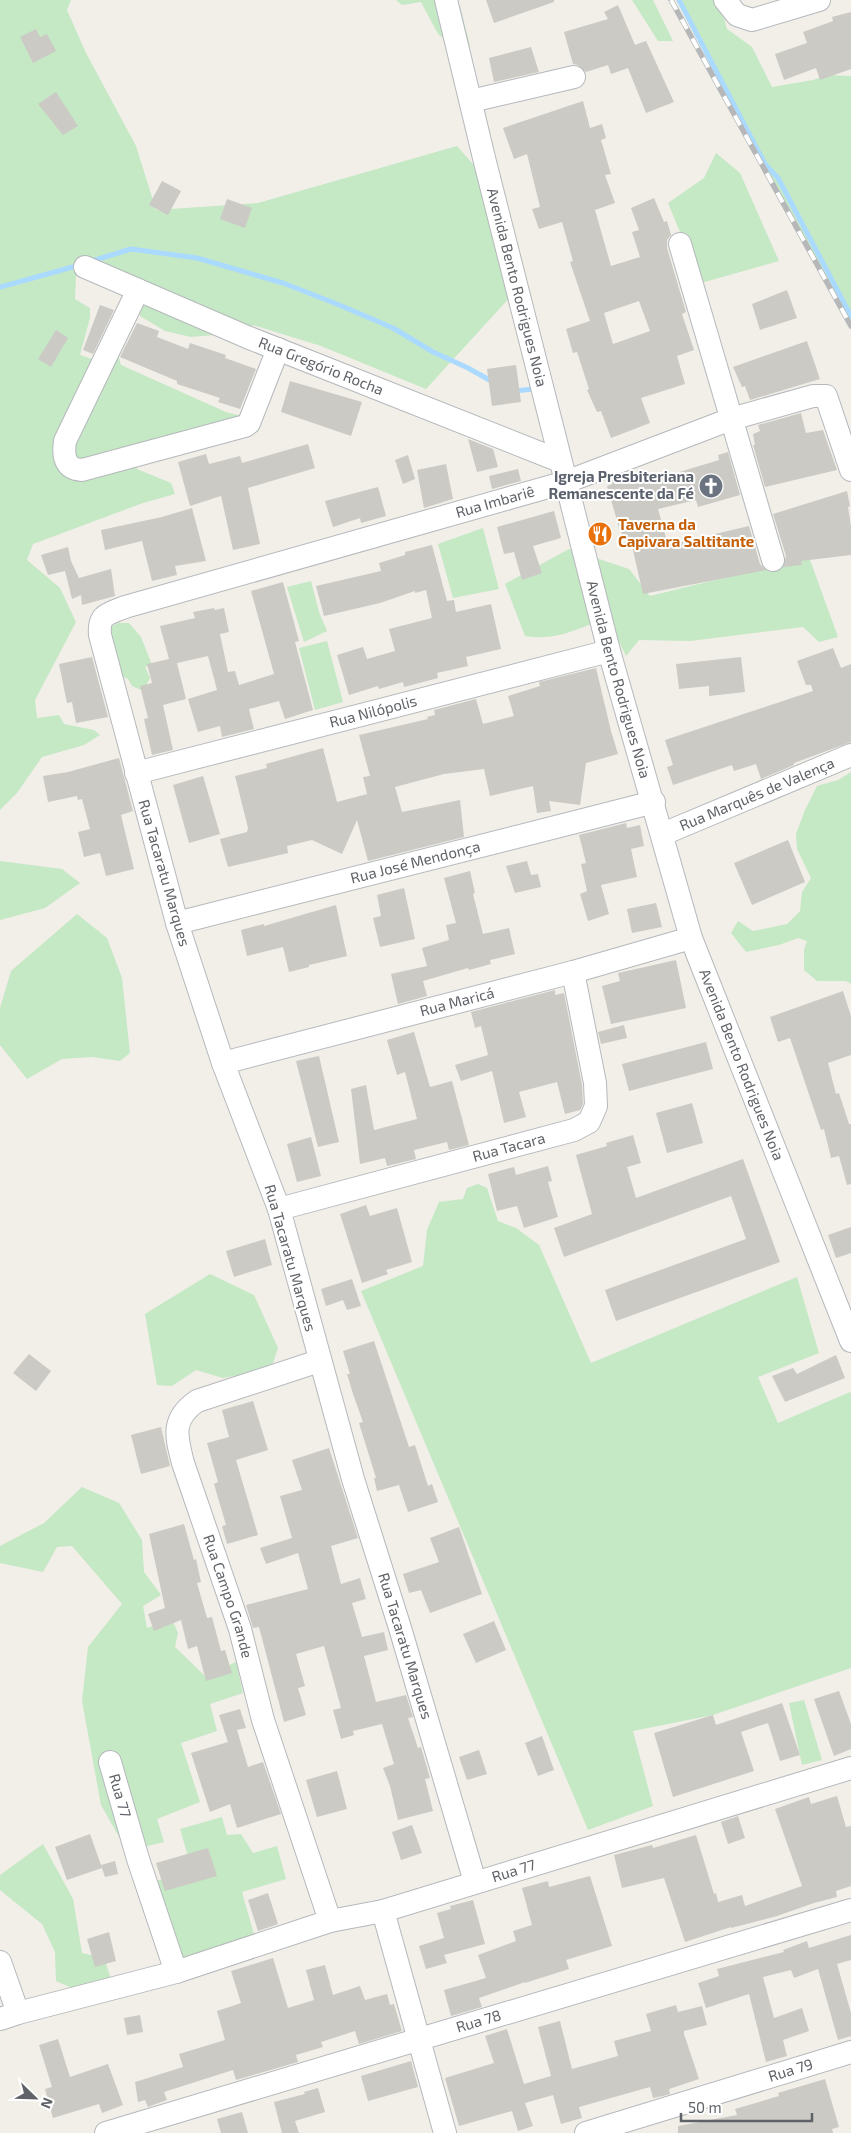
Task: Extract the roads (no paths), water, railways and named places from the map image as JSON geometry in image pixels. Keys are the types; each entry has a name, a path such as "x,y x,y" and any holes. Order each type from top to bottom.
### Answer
{"street":[{"name":"Avenida Bento Rodrigues Noia","path":"446,0 609,651 692,938 846,1314 851,1341"},
{"path":"725,0 738,15 752,20 819,0"},
{"path":"471,101 574,77"},
{"path":"680,244 773,560"},
{"name":"Rua Gregório Rocha","path":"85,266 563,472"},
{"path":"138,290 65,441 63,453 66,461 70,467 76,470 82,470 244,426 249,423 278,350"},
{"name":"Rua Imbariê","path":"100,635 99,624 102,617 125,607 731,419 813,396 826,396 851,470"},
{"name":"Rua Tacaratu Marques","path":"100,635 177,923 222,1063 278,1209 353,1479 400,1628 475,1882"},
{"name":"Rua Nilópolis","path":"136,773 609,651"},
{"name":"Rua Marquês de Valença","path":"663,834 851,755"},
{"name":"Rua José Mendonça","path":"177,923 654,802"},
{"name":"Rua Maricá","path":"222,1063 573,972 692,938"},
{"name":"Rua Tacara","path":"278,1209 574,1130 589,1122 596,1106 595,1083 573,972"},
{"name":"Rua Campo Grande","path":"319,1361 197,1401 185,1409 178,1424 177,1439 183,1463 240,1629 264,1720 330,1921"},
{"name":"Rua 77","path":"110,1762 138,1859 176,1972"},
{"name":"Rua 77","path":"9,2016 176,1972 330,1921 383,1911 851,1768"},
{"name":"Rua 78","path":"106,2133 851,1910"},
{"path":"383,1911 445,2133"},
{"path":"0,1962 9,2016"},
{"name":"Rua 79","path":"586,2133 851,2052"}],"waterway":[{"path":"679,0 765,164 778,178 851,316"},
{"path":"92,261 131,249 197,258 283,283 393,328 433,352 493,382"},
{"path":"0,287 80,265"},
{"path":"514,391 534,389"}],"railway":[{"path":"671,0 851,326"}],"place":[{"name":"Igreja Presbiteriana Remanescente da Fé","path":"711,486"},
{"name":"Taverna da Capivara Saltitante","path":"600,534"}]}
